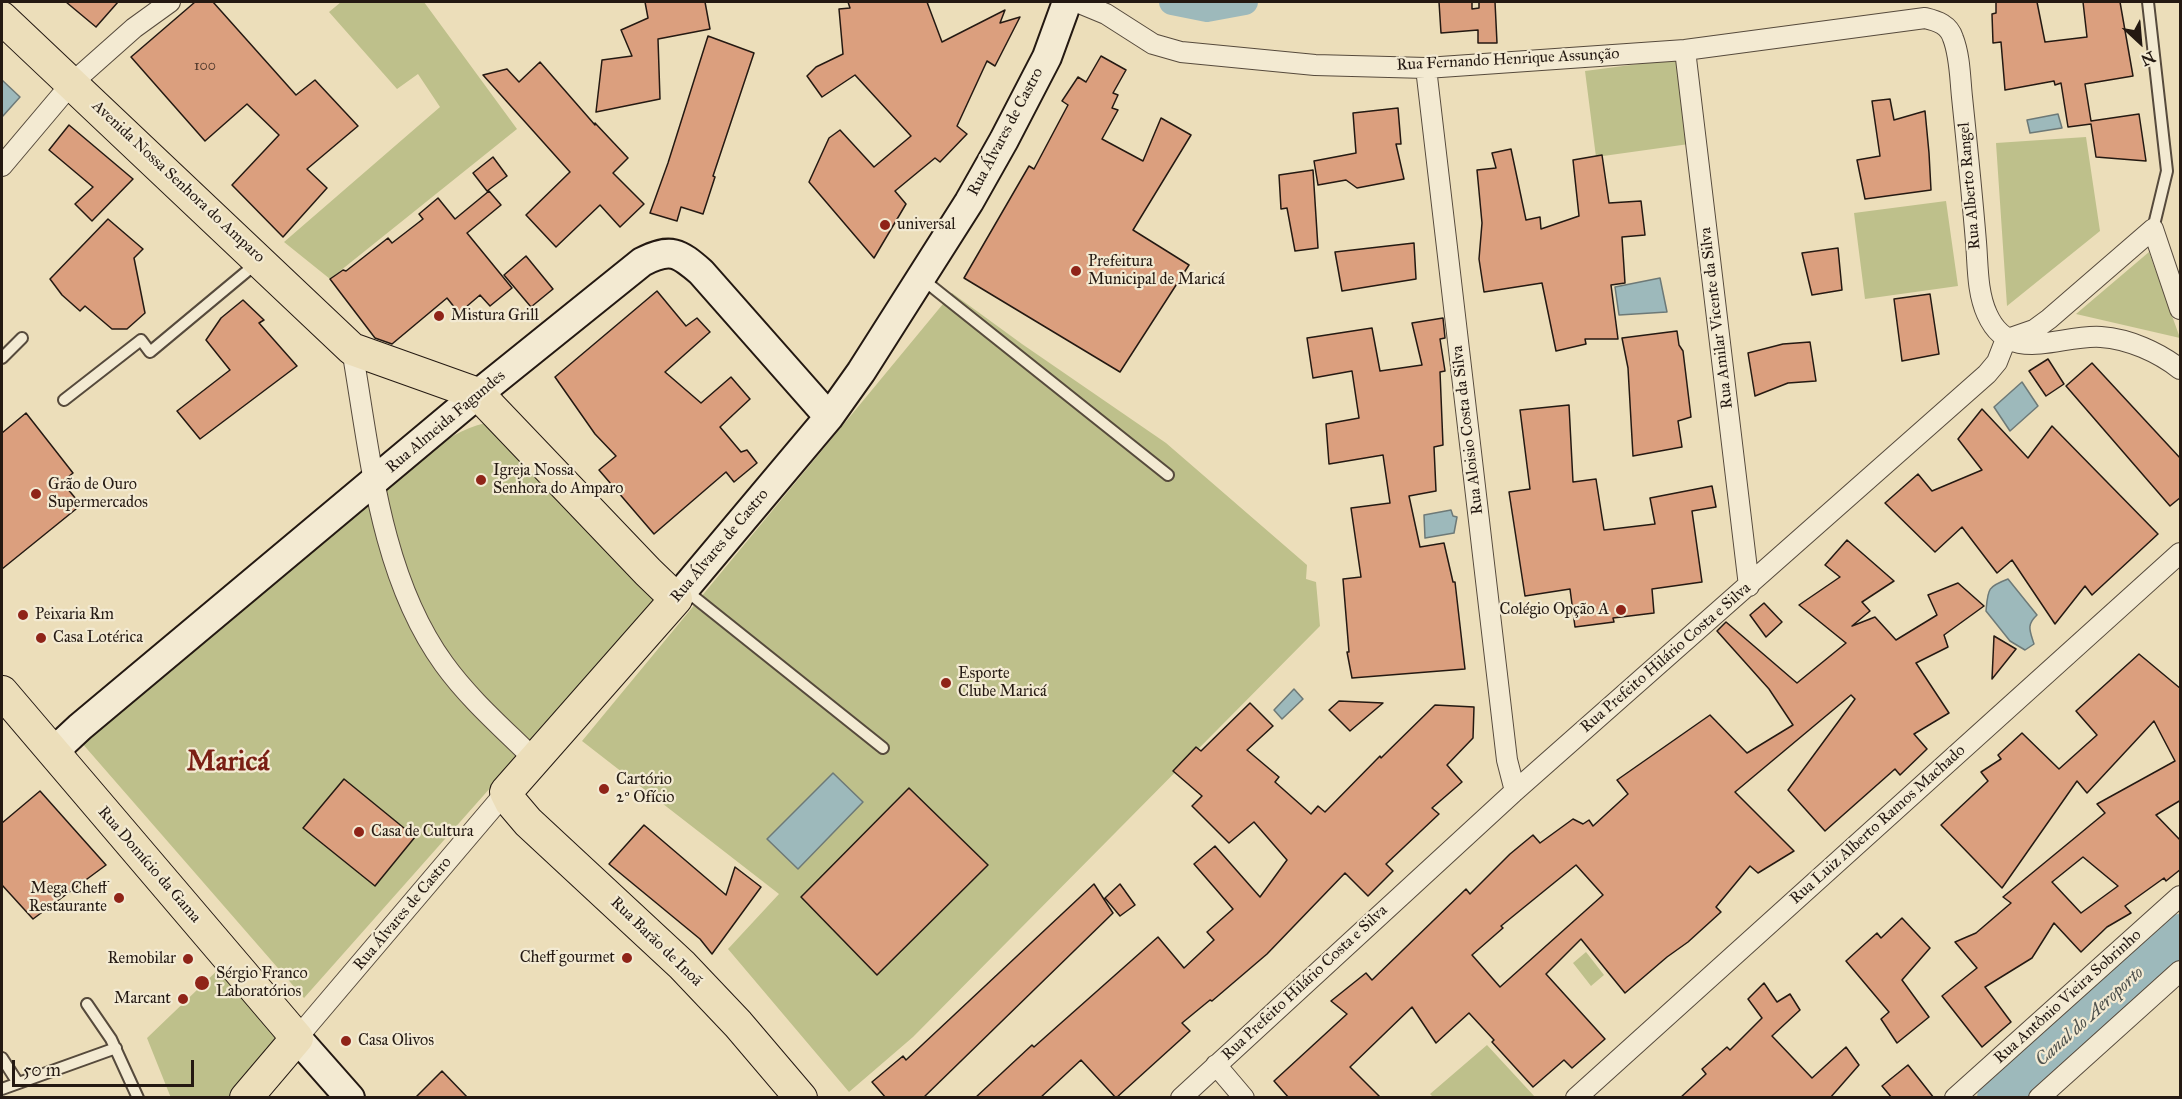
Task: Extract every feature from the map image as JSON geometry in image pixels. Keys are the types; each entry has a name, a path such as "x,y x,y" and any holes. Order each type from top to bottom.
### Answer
{"main road":[{"name":"Rua Álvares de Castro","path":"506,792 676,599 829,417 861,372 969,202 1010,129 1047,57 1067,2"},
{"name":"Avenida Nossa Senhora do Amparo","path":"2,18 352,349 478,394"},
{"name":"Rua Almeida Fagundes","path":"55,754 80,727 375,483 478,394 642,262 657,255 669,252 686,259 701,272 829,417"},
{"path":"478,394 648,573 676,599"},
{"name":"Rua Domício da Gama","path":"2,692 297,1038"},
{"name":"Rua Barão de Inoã","path":"506,792 511,802 528,822 690,973 738,1024 801,1098"},
{"path":"246,1098 297,1038 350,1098"}],"street":[{"path":"2,166 72,82 134,28 170,2"},
{"name":"Rua Fernando Henrique Assunção","path":"1077,2 1106,14 1153,44 1180,52 1315,65 1426,68 1685,50 1925,18 1938,21 1947,27"},
{"name":"Rua Alberto Rangel","path":"1947,27 1953,38 1958,58 1980,294 1993,325 2006,339"},
{"name":"Rua Amilar Vicente da Silva","path":"1685,50 1749,586"},
{"name":"Rua Aloisio Costa da Silva","path":"1426,68 1507,760 1515,791"},
{"path":"2006,339 2034,330 2119,260 2152,229 2181,309"},
{"path":"2006,339 2024,345 2082,337 2116,339 2150,350 2181,369"},
{"name":"Rua Prefeito Hilário Costa e Silva","path":"1181,1098 1515,791 1987,374 1997,362 2006,339"},
{"path":"352,349 375,483 400,579 421,627 444,664 463,687 535,760"},
{"name":"Rua Luiz Alberto Ramos Machado","path":"1576,1098 2181,553"},
{"name":"Rua Álvares de Castro","path":"297,1038 506,792"},
{"name":"Rua Antônio Vieira Sobrinho","path":"1955,1098 2181,896"},
{"path":"2039,1098 2181,971"},
{"path":"1216,1065 1244,1098"}],"lane":[{"path":"2148,2 2168,171 2152,229"},
{"path":"64,400 141,340 150,352 260,260"},
{"path":"921,278 1168,475"},
{"path":"2,358 22,339"},
{"path":"676,599 694,597 883,748"},
{"path":"87,1004 116,1048 138,1098"},
{"path":"2,1089 116,1048"},
{"path":"2,1058 18,1083"}],"green space":[{"path":"341,2 424,2 517,129 330,279 284,242 440,107 418,74 397,89 329,12"},
{"path":"1677,59 1689,144 1596,157 1585,71"},
{"path":"2086,137 2100,231 2007,306 1996,143"},
{"path":"1946,201 1958,286 1865,299 1854,213"},
{"path":"2149,252 2180,338 2076,314"},
{"name":"Esporte Clube Maricá","path":"952,293 1166,443 1307,565 1306,579 1316,582 1320,626 913,1037 849,1092 728,949 779,894 582,741"},
{"path":"504,420 655,602 304,998 81,742 439,445 469,428"},
{"path":"1586,952 1604,975 1591,986 1573,963"},
{"path":"223,965 288,1039 235,1097 171,1098 147,1038"},
{"path":"1487,1045 1535,1097 1433,1097 1430,1094"}],"water":[{"path":"2,80 20,97 2,117"},
{"path":"2058,114 2062,128 2030,133 2027,120"},
{"path":"1660,278 1667,312 1619,315 1615,287"},
{"path":"2022,382 2038,406 2010,431 1994,407"},
{"path":"1451,510 1453,516 1457,517 1454,533 1425,538 1424,515"},
{"path":"2008,579 2037,615 2030,625 2034,644 2025,650 2010,641 1986,611 1987,598 1992,587"},
{"path":"1294,689 1303,699 1282,719 1274,710"},
{"path":"833,773 863,802 798,869 767,839"}],"building":[{"path":"66,2 118,2 96,27"},
{"path":"195,2 213,2 296,95 315,80 358,126 307,169 327,188 283,237 232,185 279,135 247,104 205,141 131,57"},
{"path":"645,2 705,2 710,29 658,39 660,99 596,112 602,60 632,56 621,30 648,18"},
{"path":"848,2 927,2 942,42 1005,10 1000,23 1020,17 995,66 987,61 957,126 967,134 940,162 935,158 895,191 906,204 874,258 809,182 829,138 840,130 874,167 911,136 855,75 822,97 807,76 816,67 843,54 839,9 850,8"},
{"path":"1439,2 1472,2 1472,9 1479,8 1479,2 1495,2 1497,43 1478,43 1478,30 1441,33"},
{"path":"1996,2 2037,2 2045,42 2087,37 2083,2 2120,2 2133,76 2085,84 2091,121 2139,114 2146,161 2096,157 2091,124 2068,127 2061,83 2055,85 2054,81 2005,90 2001,42 1993,43 1992,14 1996,13"},
{"path":"708,36 754,53 713,176 715,177 703,214 681,207 677,221 650,213"},
{"name":"Prefeitura Municipal de Maricá","path":"1101,56 1126,70 1113,93 1118,95 1112,108 1118,110 1102,139 1143,161 1161,118 1191,135 1133,230 1189,265 1120,372 964,278 1029,166 1034,169 1068,105 1062,101 1078,77 1086,82"},
{"path":"540,62 595,125 595,123 628,158 613,173 644,204 620,227 600,205 556,247 526,215 570,172 483,75 507,69 519,82"},
{"path":"1890,99 1894,120 1925,111 1931,190 1865,199 1857,160 1880,156 1872,101"},
{"path":"1398,108 1401,144 1396,144 1404,179 1357,188 1346,180 1318,185 1314,161 1356,153 1353,113"},
{"path":"69,125 133,179 92,221 75,204 93,187 49,150"},
{"path":"1511,149 1526,220 1540,217 1541,229 1579,216 1573,160 1602,155 1609,203 1641,201 1645,235 1622,237 1625,283 1611,285 1618,339 1585,339 1586,344 1556,351 1542,283 1484,292 1479,259 1482,223 1477,170 1496,168 1492,153"},
{"path":"493,157 507,176 487,191 473,173"},
{"path":"1313,170 1318,248 1295,251 1287,208 1281,209 1279,175"},
{"path":"489,191 501,205 467,233 512,288 490,306 480,295 459,313 447,298 392,344 375,338 330,279 343,270 346,271 388,238 392,243 423,219 419,214 438,198 455,219"},
{"path":"108,219 143,249 134,258 145,313 127,329 112,329 85,306 80,311 62,295 50,279"},
{"path":"1414,243 1416,279 1342,291 1335,252"},
{"path":"1838,248 1842,290 1812,295 1802,253"},
{"path":"526,256 553,289 531,307 504,275"},
{"path":"657,291 686,326 697,318 710,332 665,372 701,403 731,377 750,399 720,427 741,452 747,450 757,463 734,482 726,472 654,534 599,470 616,456 595,434 555,377"},
{"path":"1930,294 1939,354 1902,361 1894,299"},
{"path":"243,300 264,320 259,323 297,366 200,439 177,411 230,370 206,340 221,318"},
{"path":"1443,318 1445,338 1440,339 1445,371 1440,372 1443,445 1434,447 1436,491 1409,496 1420,547 1444,543 1453,582 1455,582 1465,669 1352,678 1347,652 1349,652 1343,579 1361,577 1351,508 1390,503 1383,455 1329,464 1326,424 1359,418 1352,371 1313,378 1307,338 1372,328 1380,371 1422,365 1412,323"},
{"path":"1677,331 1679,345 1683,351 1691,417 1678,421 1682,447 1633,456 1628,368 1622,338"},
{"path":"1810,342 1816,381 1788,383 1755,396 1748,353 1783,344"},
{"path":"2048,359 2064,384 2046,396 2029,371"},
{"path":"2092,363 2181,459 2181,497 2170,506 2066,386"},
{"path":"1569,405 1573,482 1596,479 1604,530 1655,524 1650,498 1712,486 1716,507 1692,511 1702,582 1652,589 1654,613 1613,618 1614,622 1575,627 1570,589 1525,596 1509,492 1530,489 1520,410"},
{"path":"1982,409 2028,458 2052,426 2158,534 2092,595 2085,586 2055,624 2012,560 1997,573 1962,527 1935,552 1885,503 1918,474 1932,491 1982,470 1958,439"},
{"name":"Grão de Ouro Supermercados","path":"26,413 73,473 62,482 81,505 2,569 2,433"},
{"path":"1847,540 1894,581 1862,602 1870,611 1852,626 1875,617 1896,640 1937,615 1928,595 1958,583 1984,606 1944,635 1948,647 1916,663 1949,713 1914,734 1927,749 1900,775 1895,769 1825,831 1788,790 1855,699 1851,695 1735,792 1794,851 1758,873 1750,866 1716,907 1721,912 1625,993 1581,939 1546,974 1605,1039 1572,1068 1564,1060 1533,1087 1469,1013 1436,1043 1412,1007 1350,1067 1381,1098 1289,1098 1274,1081 1347,1014 1331,1001 1366,973 1372,980 1466,889 1470,894 1510,854 1533,835 1540,843 1573,819 1583,824 1589,820 1593,826 1628,794 1617,780 1710,715 1747,753 1793,725 1769,689 1717,631 1726,622 1797,683 1846,643 1799,605 1840,577 1825,565","holes":["1576,865 1603,895 1500,987 1472,955 1503,928 1501,926"]},
{"path":"1764,603 1782,622 1766,637 1750,615"},
{"path":"1994,636 2016,649 1992,679"},
{"path":"2139,654 2181,689 2181,800 2156,815 2181,841 2181,869 2166,881 2164,878 2125,906 2131,913 2107,927 2081,952 2054,923 2032,958 1985,987 2011,1022 1982,1047 1942,996 1977,968 1955,942 1976,933 2011,903 2003,897 2105,813 2097,804 2175,761 2154,721 2087,793 2077,781 2002,888 1941,825 1988,781 1981,772 2001,759 1998,755 2022,733 2059,769 2097,735 2076,711","holes":["2083,857 2118,886 2081,913 2052,882"]},
{"path":"1339,701 1383,703 1350,731 1329,710"},
{"path":"1250,703 1273,726 1247,750 1279,777 1275,782 1311,814 1318,806 1325,812 1435,705 1474,707 1473,738 1447,765 1462,782 1432,808 1439,814 1386,864 1393,871 1368,896 1345,873 1267,954 1212,1001 1210,1000 1182,1023 1190,1031 1116,1098 1081,1060 1040,1098 975,1098 1032,1045 1034,1047 1158,937 1184,968 1214,940 1207,932 1233,909 1194,864 1215,846 1260,897 1287,860 1254,822 1229,843 1192,806 1202,796 1173,771 1196,747 1201,751"},
{"name":"Casa de Cultura","path":"344,779 415,837 375,886 303,828"},
{"path":"909,788 988,865 877,975 801,897"},
{"path":"40,791 106,865 33,919 2,885 2,823"},
{"path":"644,825 726,895 735,867 761,887 712,954 700,939 609,864"},
{"path":"1094,884 1113,913 923,1098 886,1098 872,1082 903,1056 906,1060"},
{"path":"1120,884 1135,905 1120,916 1105,898"},
{"path":"1902,918 1930,948 1902,980 1929,1017 1897,1043 1881,1019 1889,1012 1846,961 1877,933 1881,938"},
{"path":"1764,983 1777,1002 1790,994 1800,1010 1772,1036 1812,1078 1846,1047 1859,1065 1830,1098 1680,1098 1706,1074 1702,1069 1727,1047 1730,1050 1762,1018 1748,999"},
{"path":"1908,1065 1934,1098 1892,1098 1882,1086"},
{"path":"442,1071 468,1098 415,1098"}],"waterway":[{"path":"1172,2 1207,9 1245,2"},
{"name":"Canal do Aeroporto","path":"1999,1098 2180,936"}],"place":[{"name":"universal","path":"885,225"},
{"name":"Prefeitura Municipal de Maricá","path":"1076,271"},
{"name":"Mistura Grill","path":"439,316"},
{"name":"Igreja Nossa Senhora do Amparo","path":"481,480"},
{"name":"Grão de Ouro Supermercados","path":"36,494"},
{"name":"Colégio Opção A","path":"1621,610"},
{"name":"Peixaria Rm","path":"23,615"},
{"name":"Casa Lotérica","path":"41,638"},
{"name":"Esporte Clube Maricá","path":"946,683"},
{"name":"Cartório 2º Ofício","path":"604,789"},
{"name":"Casa de Cultura","path":"359,832"},
{"name":"Mega Cheff Restaurante","path":"119,898"},
{"name":"Cheff gourmet","path":"627,958"},
{"name":"Remobilar","path":"188,959"},
{"name":"Sérgio Franco Laboratórios","path":"202,983"},
{"name":"Marcant","path":"183,999"},
{"name":"Casa Olivos","path":"346,1041"}],"district":[{"name":"Maricá","path":"228,763"}]}
